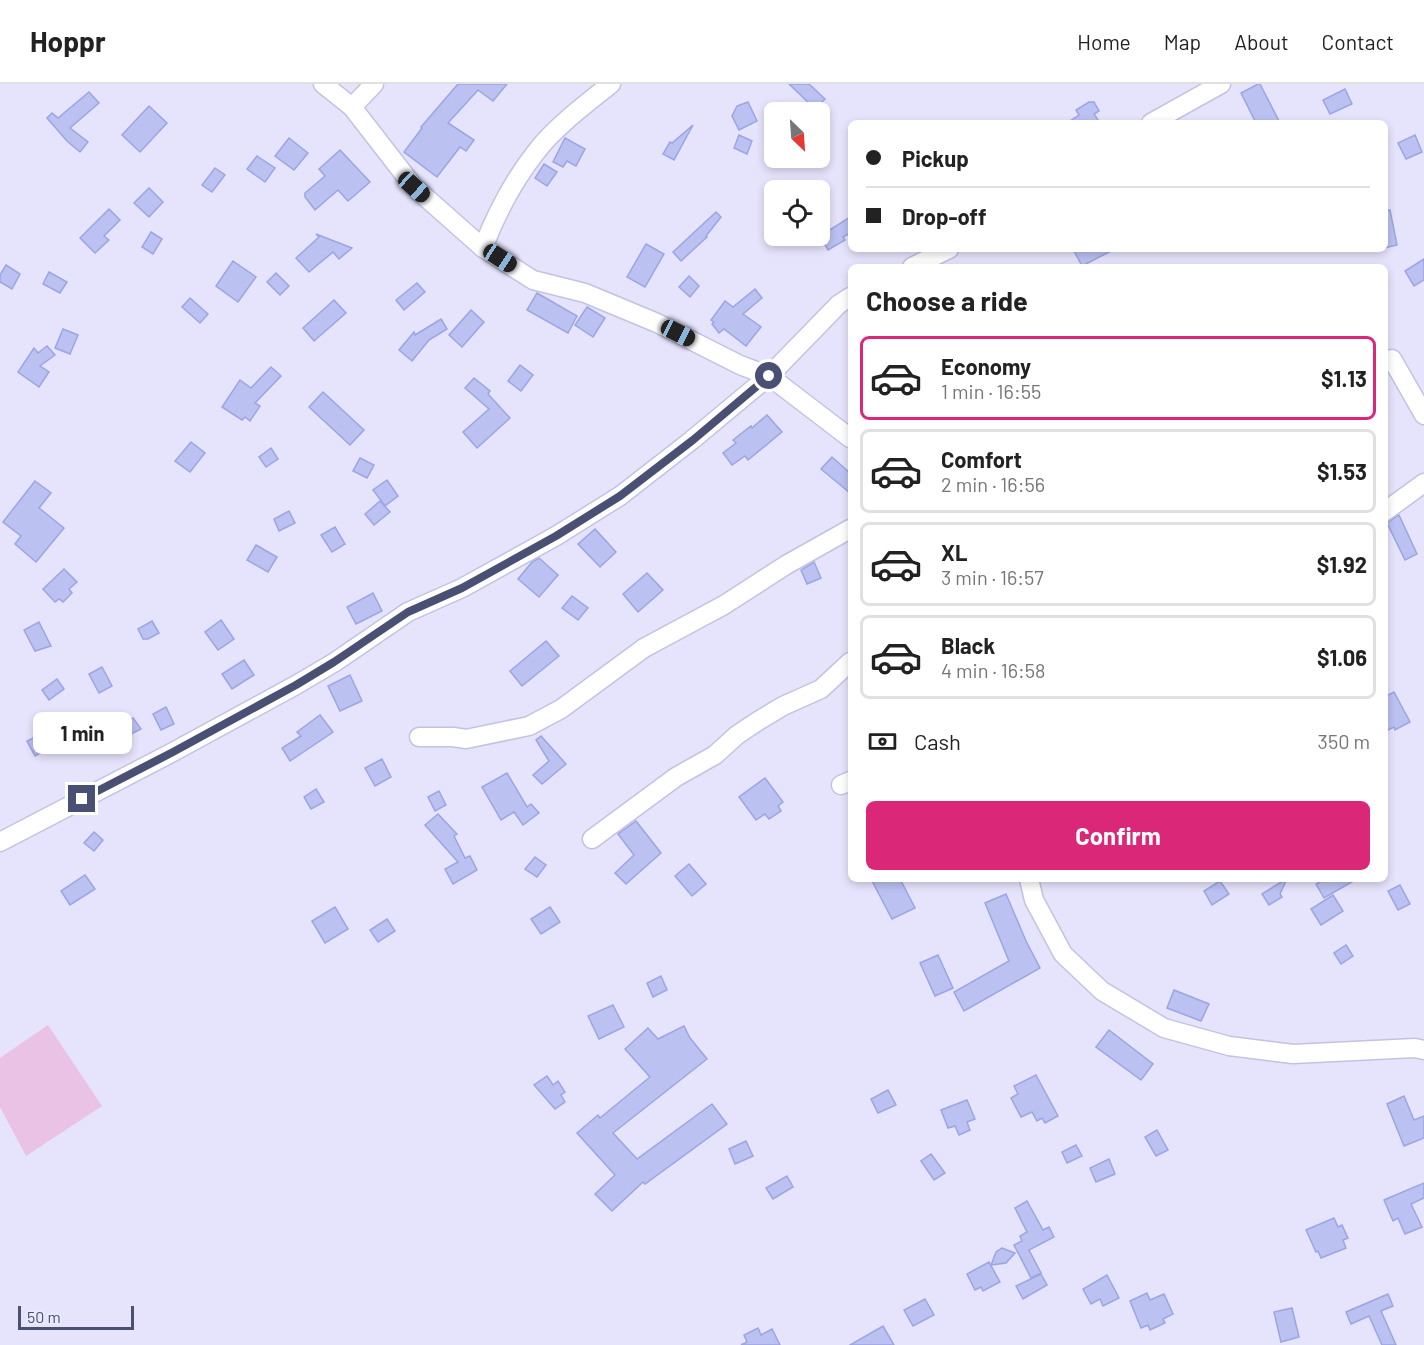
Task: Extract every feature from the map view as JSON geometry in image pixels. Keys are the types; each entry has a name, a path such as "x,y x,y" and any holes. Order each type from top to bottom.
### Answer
{"street":[{"path":"323,84 352,107 414,187 483,248 533,280 585,293 657,322 740,365 769,376 848,436"},
{"path":"352,107 374,84"},
{"path":"483,248 502,205 537,151 566,122 611,84"},
{"path":"1156,120 1221,84"},
{"path":"918,264 943,252"},
{"path":"0,842 296,685 408,612 462,588 556,536 620,496 693,440 769,376 839,304 848,298"},
{"path":"1388,361 1392,359 1424,415"},
{"path":"1388,509 1424,483"},
{"path":"419,737 466,739 529,726 561,709 645,648 724,605 848,531"},
{"path":"592,839 676,777 715,755 737,735 758,721 783,706 821,689 848,664"},
{"path":"1030,882 1034,900 1063,954 1102,991 1164,1028 1229,1046 1293,1054 1415,1048 1424,1050"}],"shaded area":[{"path":"48,1025 102,1106 26,1156 0,1107 0,1058"}],"building":[{"path":"458,84 507,84 493,101 478,90 448,123 474,140 466,151 460,147 437,177 404,152 421,127"},
{"path":"789,84 809,84 825,99 822,102 808,102"},
{"path":"1260,84 1278,120 1254,120 1241,93"},
{"path":"1345,89 1352,104 1330,114 1323,100"},
{"path":"89,92 99,103 70,128 88,142 80,152 47,118 52,113 58,118"},
{"path":"748,102 757,121 739,130 732,116 737,106"},
{"path":"1089,102 1094,102 1099,111 1094,114 1098,120 1072,120 1079,115 1076,110"},
{"path":"149,106 167,123 140,152 122,135"},
{"path":"693,125 674,160 663,154 670,142 672,143"},
{"path":"739,135 752,141 747,154 734,148"},
{"path":"1415,135 1422,152 1406,159 1398,143"},
{"path":"289,138 308,153 294,170 275,156"},
{"path":"565,138 585,149 576,166 567,161 563,167 553,162"},
{"path":"340,150 370,182 348,201 338,190 315,210 305,197 305,193 325,176 319,169"},
{"path":"257,156 275,168 265,182 247,169"},
{"path":"544,164 557,172 547,186 535,178"},
{"path":"215,168 225,175 212,192 202,185"},
{"path":"149,188 163,202 149,217 134,203"},
{"path":"109,209 120,220 104,236 109,240 95,253 80,238"},
{"path":"1388,210 1390,210 1397,245 1388,247"},
{"path":"716,212 721,217 707,237 681,261 673,252"},
{"path":"848,218 848,234 843,237 845,240 828,250 826,246 830,246 830,230"},
{"path":"151,232 162,239 153,254 142,247"},
{"path":"316,234 352,248 339,259 333,252 309,272 296,258 319,237"},
{"path":"646,244 664,254 645,287 627,277"},
{"path":"1075,252 1109,252 1086,264 1081,264"},
{"path":"1424,259 1424,280 1414,286 1405,271"},
{"path":"233,261 256,277 238,302 216,286"},
{"path":"6,265 20,274 12,289 0,282 0,275"},
{"path":"49,272 67,282 60,293 43,284"},
{"path":"276,273 289,286 280,295 267,282"},
{"path":"689,276 699,286 690,297 679,287"},
{"path":"417,283 425,292 404,310 396,300"},
{"path":"755,289 762,298 743,314 761,327 746,346 724,329 719,333 711,320 725,301 733,307"},
{"path":"537,293 577,316 568,333 527,310"},
{"path":"190,298 208,314 200,323 182,307"},
{"path":"334,300 346,313 314,341 303,328"},
{"path":"587,307 605,318 593,337 575,325"},
{"path":"471,310 484,322 462,347 449,335"},
{"path":"441,319 447,329 429,340 412,361 399,350 414,332 415,335"},
{"path":"63,329 78,335 70,354 55,348"},
{"path":"47,346 55,355 40,366 49,372 39,387 18,372 34,348 38,353"},
{"path":"520,365 533,375 521,391 508,381"},
{"path":"271,367 281,376 255,403 260,406 250,421 245,417 242,420 222,407 240,380 251,388"},
{"path":"474,378 490,391 488,394 510,418 477,448 463,432 489,409 465,388"},
{"path":"323,392 364,430 350,445 309,407"},
{"path":"767,415 782,432 748,460 745,456 732,465 723,453 736,443 733,440"},
{"path":"191,442 205,453 190,472 175,461"},
{"path":"271,448 278,459 266,467 259,457"},
{"path":"832,457 848,471 848,491 821,469"},
{"path":"360,458 374,465 367,478 353,471"},
{"path":"387,480 398,496 385,506 373,490"},
{"path":"35,481 51,493 39,508 64,528 36,562 15,544 21,536 3,522"},
{"path":"380,501 390,512 374,525 365,514"},
{"path":"289,511 295,523 279,531 274,519"},
{"path":"1399,515 1417,554 1405,560 1388,522"},
{"path":"335,527 345,544 332,552 321,535"},
{"path":"595,529 616,552 600,567 578,544"},
{"path":"256,545 277,557 268,572 247,560"},
{"path":"539,558 558,575 539,597 518,579 532,562"},
{"path":"814,562 821,578 807,584 801,570"},
{"path":"64,569 77,582 69,589 72,593 63,602 59,599 55,602 43,589"},
{"path":"647,573 663,590 638,612 623,594"},
{"path":"373,593 382,611 356,624 347,607"},
{"path":"572,596 588,608 578,620 562,608"},
{"path":"221,620 234,639 218,650 205,632"},
{"path":"152,621 159,633 143,639 138,629"},
{"path":"39,622 51,646 35,651 24,630"},
{"path":"546,641 559,656 522,686 510,671"},
{"path":"244,660 254,675 232,689 222,674"},
{"path":"102,667 112,686 99,693 89,674"},
{"path":"350,675 362,701 340,711 328,686"},
{"path":"57,679 64,689 49,700 42,690"},
{"path":"1394,692 1410,722 1395,730 1394,727 1388,730 1388,695"},
{"path":"166,707 174,724 161,730 153,714"},
{"path":"320,715 333,732 290,761 282,748 301,736 297,732"},
{"path":"133,718 141,729 127,736 121,724"},
{"path":"37,736 45,750 35,756 27,741"},
{"path":"541,736 566,764 542,784 533,775 549,761 536,740"},
{"path":"382,759 391,777 375,786 365,768"},
{"path":"507,773 527,807 531,804 539,813 523,825 514,812 501,820 482,787"},
{"path":"765,778 783,802 778,806 781,811 769,819 765,814 756,820 739,797"},
{"path":"316,789 324,802 311,809 304,797"},
{"path":"439,791 446,805 435,811 428,797"},
{"path":"438,814 457,834 454,836 465,858 470,856 477,870 453,884 445,869 458,862 425,825"},
{"path":"636,821 661,853 626,884 615,873 634,855 618,834"},
{"path":"94,832 103,840 94,851 84,843"},
{"path":"535,857 546,865 537,877 525,869"},
{"path":"689,864 706,884 692,896 675,876"},
{"path":"85,875 95,889 70,905 61,891"},
{"path":"873,882 902,882 915,908 892,919"},
{"path":"1221,882 1229,894 1212,905 1204,891"},
{"path":"1281,882 1286,882 1280,894 1282,897 1269,905 1262,894"},
{"path":"1320,882 1352,882 1324,898 1316,884"},
{"path":"1400,885 1410,904 1398,910 1388,891"},
{"path":"1006,894 1040,968 964,1011 954,992 1009,961 985,903"},
{"path":"1333,895 1343,911 1321,925 1311,909"},
{"path":"335,907 348,929 325,943 312,921"},
{"path":"550,907 560,922 541,934 531,919"},
{"path":"387,919 395,931 378,942 370,930"},
{"path":"1346,945 1353,956 1341,964 1334,953"},
{"path":"938,955 953,988 935,996 920,963"},
{"path":"661,976 667,990 653,997 647,983"},
{"path":"1174,990 1209,1004 1201,1021 1167,1008"},
{"path":"613,1005 624,1027 599,1039 588,1016"},
{"path":"684,1026 690,1038 707,1059 613,1133 637,1159 712,1104 727,1124 645,1184 643,1182 612,1211 595,1194 615,1175 577,1133 598,1115 600,1118 650,1077 625,1049 648,1028 658,1039"},
{"path":"1109,1030 1153,1064 1141,1080 1096,1047"},
{"path":"1036,1075 1058,1116 1045,1123 1042,1118 1037,1121 1032,1112 1021,1117 1011,1098 1018,1094 1014,1086"},
{"path":"547,1076 553,1085 558,1081 565,1092 561,1095 565,1102 555,1109 534,1085"},
{"path":"888,1090 896,1105 878,1113 871,1099"},
{"path":"1404,1096 1414,1120 1424,1116 1424,1138 1404,1146 1387,1104"},
{"path":"967,1100 975,1119 967,1122 970,1130 959,1135 955,1126 948,1128 941,1110"},
{"path":"1157,1130 1168,1150 1156,1156 1145,1137"},
{"path":"746,1141 753,1156 735,1164 729,1149"},
{"path":"1076,1145 1082,1156 1067,1163 1062,1152"},
{"path":"931,1154 945,1173 934,1180 921,1161"},
{"path":"1109,1159 1115,1174 1096,1182 1090,1168"},
{"path":"787,1176 793,1187 773,1199 766,1188"},
{"path":"1424,1183 1424,1198 1411,1204 1422,1227 1405,1234 1398,1218 1393,1221 1384,1200"},
{"path":"1027,1201 1043,1230 1049,1227 1054,1237 1029,1250 1041,1273 1031,1278 1014,1245 1022,1241 1020,1236 1027,1232 1015,1208"},
{"path":"1334,1218 1338,1227 1342,1225 1348,1238 1343,1240 1346,1248 1321,1258 1306,1230"},
{"path":"1002,1248 1015,1253 1006,1263 991,1265 996,1252"},
{"path":"989,1262 1000,1282 983,1291 981,1287 975,1290 967,1274"},
{"path":"1041,1274 1047,1285 1023,1299 1016,1286"},
{"path":"1107,1275 1119,1298 1103,1306 1100,1299 1091,1304 1083,1289"},
{"path":"1147,1293 1150,1300 1164,1294 1173,1314 1163,1319 1165,1323 1150,1330 1148,1325 1141,1328 1130,1301"},
{"path":"1388,1294 1393,1306 1381,1311 1396,1345 1382,1345 1369,1316 1351,1324 1346,1312"},
{"path":"925,1299 934,1315 913,1326 904,1310"},
{"path":"1292,1308 1299,1337 1281,1342 1274,1312"},
{"path":"883,1326 894,1345 850,1345"},
{"path":"758,1328 761,1335 772,1329 780,1345 741,1345 747,1342 744,1335"}],"route":[{"path":"82,799 296,685 408,612 462,588 556,536 620,496 693,440 769,376"}]}
